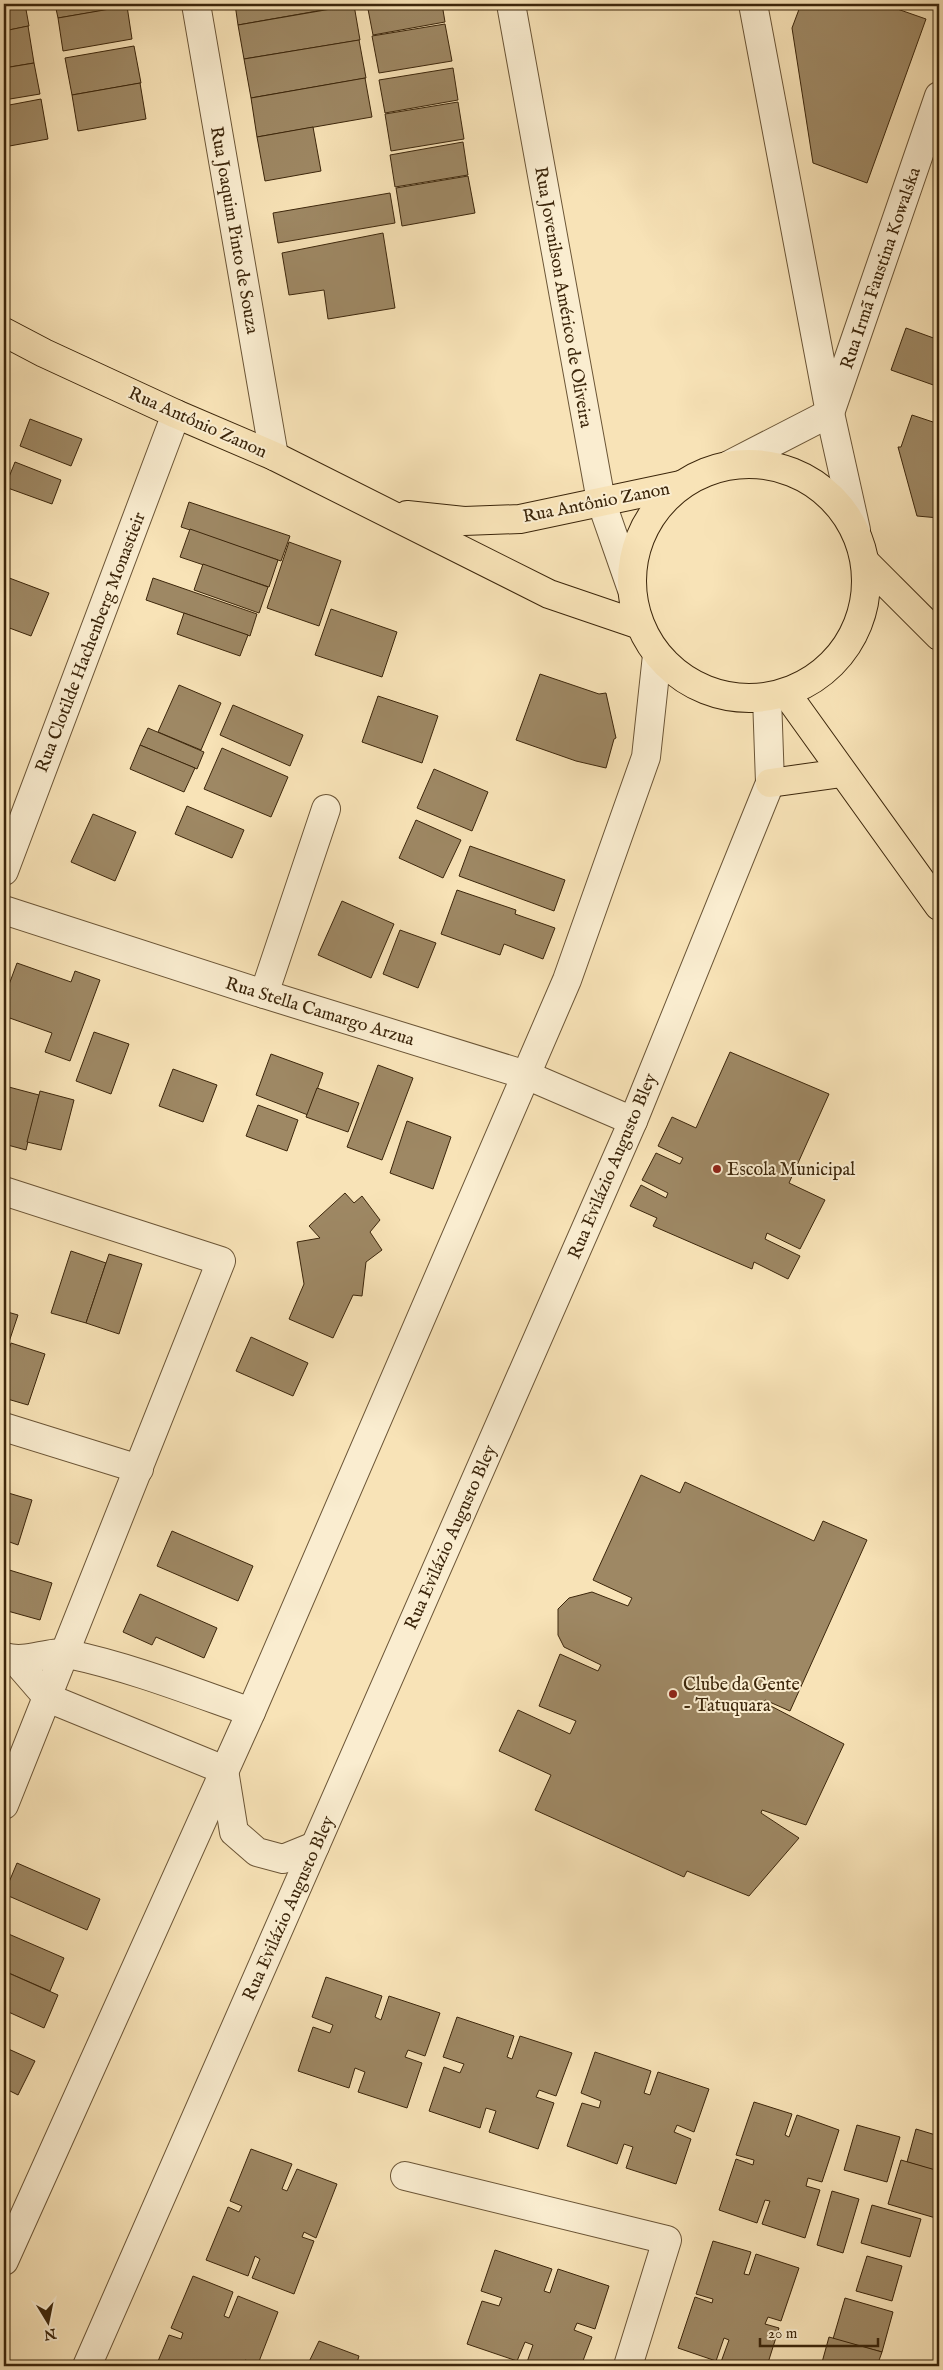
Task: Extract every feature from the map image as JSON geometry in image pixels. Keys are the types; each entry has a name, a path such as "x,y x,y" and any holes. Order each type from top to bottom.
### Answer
{"main road":[{"name":"Rua Antônio Zanon","path":"4,332 44,353 176,414 274,456 549,594 640,625"},
{"path":"767,464 803,476 834,499 856,530 866,563 866,596 857,628 840,656 816,678 776,695 737,698 706,691 679,676 657,655 640,625 631,587 636,548 653,512 681,485 704,472 728,465 767,464"},
{"name":"Rua Antônio Zanon","path":"391,514 464,521 520,518 681,485"},
{"path":"866,563 939,636"},
{"path":"776,695 842,773 939,906"},
{"path":"770,783 842,773"}],"street":[{"name":"Rua Joaquim Pinto de Souza","path":"196,4 274,456"},
{"name":"Rua Jovenilson Américo de Oliveira","path":"510,4 601,501 631,587"},
{"path":"753,4 830,412 856,530"},
{"name":"Rua Irmã Faustina Kowalska","path":"830,412 939,96"},
{"path":"728,465 830,412"},
{"name":"Rua Clotilde Hachenberg Monastieir","path":"4,871 176,414"},
{"path":"4,2262 251,1712 567,980 646,757 657,655"},
{"name":"Rua Evilázio Augusto Bley","path":"87,2366 633,1121 770,783 776,695"},
{"path":"264,994 326,809"},
{"name":"Rua Stella Camargo Arzua","path":"4,910 264,994 526,1075 633,1121"},
{"path":"4,1191 221,1262 4,1805"},
{"path":"4,1427 139,1469"},
{"path":"10,1659 65,1654 164,1682 251,1712"},
{"path":"10,1659 48,1698 224,1770"},
{"path":"224,1770 234,1832 257,1852 283,1859 315,1846"},
{"path":"405,2176 667,2240 628,2366"}],"building":[{"path":"4,4 25,4 29,26 4,31"},
{"path":"55,4 124,4 124,7 58,18"},
{"path":"235,4 357,4 238,25"},
{"path":"367,4 442,4 445,22 373,35"},
{"path":"801,4 883,4 926,19 867,183 813,163 792,28"},
{"path":"354,5 360,40 244,59 238,25"},
{"path":"127,6 132,39 63,51 58,18"},
{"path":"445,24 452,61 379,73 372,36"},
{"path":"28,26 34,63 4,68 4,31"},
{"path":"359,40 366,78 251,98 244,59"},
{"path":"134,46 141,83 72,95 65,58"},
{"path":"34,63 40,94 4,100 4,68"},
{"path":"453,68 458,100 385,113 379,80"},
{"path":"365,78 372,117 257,137 251,98"},
{"path":"140,83 146,119 78,131 72,95"},
{"path":"41,99 48,139 4,147 4,106"},
{"path":"458,102 464,139 391,151 385,114"},
{"path":"313,127 321,171 265,181 257,137"},
{"path":"463,142 468,175 395,187 390,155"},
{"path":"468,176 475,213 402,226 396,188"},
{"path":"390,193 395,223 278,243 273,213"},
{"path":"383,233 395,308 328,319 324,290 289,295 282,253"},
{"path":"906,328 939,340 939,387 891,370"},
{"path":"912,415 939,424 939,518 917,516 898,447 901,447"},
{"path":"30,419 82,439 71,466 20,446"},
{"path":"15,462 61,480 52,504 5,487"},
{"path":"189,502 290,536 281,561 181,527"},
{"path":"190,529 278,560 269,587 180,557"},
{"path":"289,542 341,561 319,626 267,608"},
{"path":"203,564 268,587 259,613 194,590"},
{"path":"4,576 49,593 31,636 4,626"},
{"path":"153,578 257,614 250,636 146,600"},
{"path":"331,609 397,632 382,677 315,655"},
{"path":"184,613 248,635 240,656 177,634"},
{"path":"540,674 599,694 606,693 616,738 614,739 606,768 576,761 516,740"},
{"path":"179,685 221,703 201,750 158,732"},
{"path":"378,696 438,716 422,763 362,742"},
{"path":"233,705 303,735 290,766 220,735"},
{"path":"148,728 204,752 197,769 140,745"},
{"path":"140,745 195,768 184,792 130,769"},
{"path":"222,748 288,777 271,817 204,789"},
{"path":"434,769 488,792 472,831 417,808"},
{"path":"187,806 244,830 232,858 175,834"},
{"path":"93,814 136,832 115,881 71,862"},
{"path":"416,820 461,840 443,878 399,858"},
{"path":"470,846 565,880 554,911 459,876"},
{"path":"457,890 516,910 515,914 555,928 543,959 504,944 500,955 441,934"},
{"path":"342,901 394,924 371,978 318,955"},
{"path":"400,930 436,943 418,988 383,974"},
{"path":"17,963 71,982 75,971 100,980 70,1061 45,1052 52,1033 4,1016 4,998"},
{"path":"94,1032 129,1044 111,1094 76,1081"},
{"path":"730,1052 829,1094 789,1183 825,1200 800,1249 767,1233 765,1239 800,1256 788,1279 754,1262 752,1269 653,1226 657,1218 630,1206 641,1185 666,1198 668,1193 642,1180 656,1153 680,1164 683,1158 658,1146 672,1117 696,1128"},
{"path":"271,1054 323,1073 308,1115 256,1095"},
{"path":"378,1065 413,1078 382,1160 347,1147"},
{"path":"173,1069 217,1085 203,1122 159,1106"},
{"path":"5,1086 39,1095 26,1150 4,1144"},
{"path":"317,1088 359,1103 348,1132 306,1117"},
{"path":"40,1091 74,1100 61,1150 27,1142"},
{"path":"258,1105 298,1120 287,1151 246,1136"},
{"path":"407,1121 451,1137 433,1189 390,1173"},
{"path":"345,1193 354,1203 362,1196 380,1220 370,1232 382,1250 366,1262 362,1296 353,1295 333,1338 289,1319 304,1284 297,1242 320,1238 309,1226"},
{"path":"71,1251 106,1263 86,1323 51,1313"},
{"path":"109,1254 142,1264 119,1334 86,1323"},
{"path":"4,1311 18,1315 4,1357"},
{"path":"251,1337 308,1363 293,1396 236,1371"},
{"path":"11,1343 45,1354 28,1405 4,1398 4,1367"},
{"path":"641,1475 680,1493 685,1482 814,1541 823,1521 867,1540 790,1711 765,1700 765,1703 844,1744 806,1825 762,1810 761,1813 799,1838 749,1896 687,1871 684,1877 535,1810 551,1775 499,1751 518,1710 570,1734 576,1721 539,1706 560,1654 598,1671 601,1665 564,1647 558,1635 558,1609 569,1598 592,1592 628,1606 632,1598 593,1580"},
{"path":"5,1492 32,1500 18,1545 4,1540"},
{"path":"172,1531 253,1566 238,1601 157,1566"},
{"path":"6,1569 52,1583 40,1620 4,1610 4,1577"},
{"path":"140,1594 217,1628 204,1658 156,1637 152,1645 123,1632"},
{"path":"17,1863 100,1899 87,1930 4,1894"},
{"path":"4,1932 64,1958 50,1991 4,1971"},
{"path":"4,1971 58,1995 44,2028 4,2010"},
{"path":"326,1977 382,1996 375,2017 381,2020 389,1996 440,2013 425,2056 408,2050 405,2057 422,2063 407,2108 358,2092 365,2072 355,2068 349,2088 298,2071 313,2027 330,2033 333,2025 312,2017"},
{"path":"457,2017 514,2036 507,2057 512,2059 520,2036 572,2053 556,2096 539,2090 536,2097 554,2103 538,2149 489,2132 496,2111 486,2108 480,2128 429,2111 444,2067 460,2073 464,2064 443,2057"},
{"path":"4,2047 35,2061 18,2095 4,2088"},
{"path":"595,2052 651,2071 644,2093 650,2095 658,2072 709,2089 694,2132 677,2125 674,2132 691,2139 676,2184 626,2168 633,2147 624,2144 617,2164 567,2146 582,2103 599,2108 601,2101 581,2093"},
{"path":"754,2102 792,2114 785,2135 789,2137 797,2115 839,2130 822,2182 808,2178 806,2186 820,2190 805,2238 762,2224 770,2201 765,2200 757,2223 719,2210 736,2159 753,2165 754,2160 736,2155"},
{"path":"857,2125 900,2137 887,2182 844,2170"},
{"path":"916,2129 939,2136 937,2171 907,2162"},
{"path":"251,2149 292,2164 282,2189 287,2191 297,2169 337,2184 316,2238 304,2232 302,2237 314,2241 294,2294 252,2278 260,2259 255,2256 248,2276 206,2260 228,2207 239,2212 242,2206 230,2201"},
{"path":"901,2160 939,2171 939,2219 888,2204"},
{"path":"832,2191 859,2199 843,2253 817,2245"},
{"path":"872,2205 921,2219 910,2257 861,2243"},
{"path":"713,2241 751,2252 744,2274 749,2275 756,2254 799,2268 781,2321 768,2317 765,2324 779,2328 767,2366 733,2366 721,2362 729,2340 724,2338 716,2361 678,2348 695,2297 712,2303 713,2299 696,2294"},
{"path":"495,2250 552,2269 544,2291 550,2293 558,2269 609,2286 595,2329 577,2323 574,2330 592,2337 581,2366 526,2365 533,2345 525,2342 517,2361 467,2344 482,2301 499,2306 502,2298 481,2291"},
{"path":"867,2256 902,2266 892,2301 856,2291"},
{"path":"193,2276 233,2292 224,2316 229,2318 238,2296 278,2312 258,2364 245,2360 243,2364 249,2366 156,2366 169,2335 181,2339 183,2333 171,2328"},
{"path":"845,2298 893,2312 882,2352 833,2339"},
{"path":"829,2337 882,2352 877,2366 821,2366"},
{"path":"319,2341 359,2356 356,2366 307,2366"}],"place":[{"name":"Escola Municipal","path":"717,1169"},
{"name":"Clube da Gente - Tatuquara","path":"673,1694"}]}
